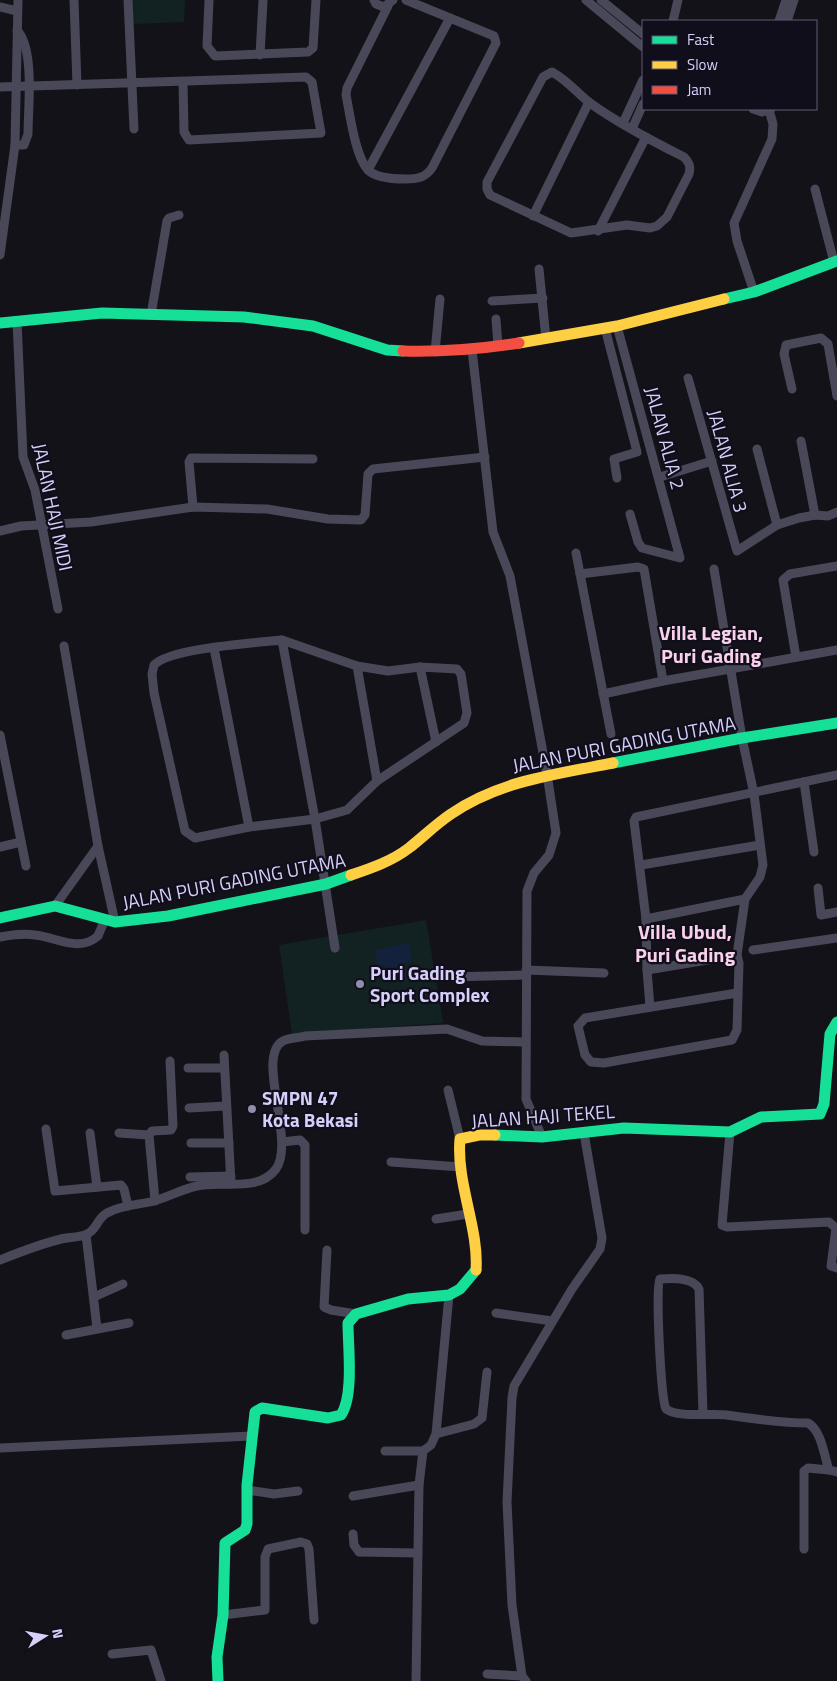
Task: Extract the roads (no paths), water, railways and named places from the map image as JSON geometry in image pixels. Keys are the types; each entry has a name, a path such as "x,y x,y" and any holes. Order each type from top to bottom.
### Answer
{"street":[{"path":"0,255 15,145 18,0"},
{"path":"74,0 77,85"},
{"path":"128,0 134,129"},
{"path":"209,0 207,46 215,56 260,56 311,51 316,0"},
{"path":"260,56 263,0"},
{"path":"376,29 375,2 390,3 347,88 346,95 361,157 368,170 374,174 400,179 420,178 429,173 432,168 496,43 494,36 406,0"},
{"path":"586,0 642,47"},
{"path":"601,0 642,33"},
{"path":"673,20 678,0"},
{"path":"779,20 786,0"},
{"path":"787,20 794,0"},
{"path":"0,7 17,10"},
{"path":"368,170 450,18"},
{"path":"15,145 24,145 27,140 28,87 26,44 24,37 17,30"},
{"path":"552,72 589,102 646,138 684,157 690,167 667,217 657,226 643,228 626,225 577,234 566,232 490,195 487,189 487,182 543,77 552,72"},
{"path":"0,87 306,77 312,82 321,133 189,140 184,132 183,82"},
{"path":"628,126 642,83"},
{"path":"533,216 589,102"},
{"path":"628,126 642,105"},
{"path":"754,292 737,241 734,223 772,139 773,124 770,110 762,112 756,110"},
{"path":"598,230 646,138"},
{"path":"0,323 80,314 244,317 290,322 327,330 387,350 435,352 472,350 546,339 611,327 754,292 836,261 816,188"},
{"path":"151,315 167,221 169,218 179,215"},
{"path":"540,269 546,339"},
{"path":"435,352 440,298"},
{"path":"492,301 542,298"},
{"path":"496,319 498,346"},
{"name":"JALAN HAJI MIDI","path":"17,321 23,457 35,490 58,609"},
{"path":"611,327 638,452 614,459 617,478"},
{"name":"JALAN ALIA 2","path":"611,327 660,477 680,558 642,548 638,542 630,514"},
{"path":"792,389 784,354 786,345 821,338 826,340 837,396"},
{"path":"472,350 476,403 486,456 494,532 510,576 547,774 556,833 550,855 534,873 526,891 526,1099 542,1137"},
{"name":"JALAN ALIA 3","path":"688,378 737,551 777,525"},
{"path":"801,441 814,515"},
{"path":"757,449 777,525 814,515 828,516 837,512"},
{"path":"0,531 41,524 91,522 193,507 267,510 328,519 361,520 365,515 368,474 373,469 486,456"},
{"path":"193,507 189,462 191,458 313,459"},
{"path":"660,477 712,461"},
{"path":"576,553 611,734"},
{"path":"796,658 783,580 790,574 837,566"},
{"path":"580,574 638,567 644,570 663,681"},
{"path":"714,569 742,738 753,789 763,865 760,877 745,899 737,955 737,993 737,1030 730,1040 604,1063 595,1064 588,1060 579,1032 581,1021 586,1018 737,993"},
{"path":"282,640 315,819 335,948"},
{"path":"282,640 357,666 388,671 420,667 457,669 460,674 466,718 464,723 377,781 347,810 315,819 249,827 194,838 185,831 154,693 152,674 154,665 158,660 214,648 282,640"},
{"path":"0,937 28,934 70,944 86,942 98,936 110,920 64,646"},
{"path":"214,648 249,827"},
{"path":"603,694 663,681 837,650"},
{"path":"357,666 377,781"},
{"path":"420,667 436,742"},
{"name":"JALAN PURI GADING UTAMA","path":"0,918 54,906 110,920 168,916 326,884 382,865 408,849 451,814 496,790 547,774 618,763 742,738 837,724"},
{"path":"0,735 26,866"},
{"path":"650,1008 646,970 646,919 641,864 634,821 636,817 753,789 837,775"},
{"path":"804,782 814,852"},
{"path":"0,847 21,842"},
{"path":"641,864 760,845"},
{"path":"54,906 98,846"},
{"path":"818,888 821,915 837,912"},
{"path":"646,919 745,899"},
{"path":"753,950 837,938"},
{"path":"646,970 737,955"},
{"path":"448,977 526,972 604,973"},
{"name":"JALAN HAJI TEKEL","path":"449,1295 460,1289 476,1270 477,1256 461,1167 460,1139 479,1135 542,1137 624,1128 730,1132 761,1117 820,1114 824,1104 830,1034 837,1022"},
{"path":"190,1177 262,1180 268,1177 276,1168 282,1155 282,1142 273,1066 276,1048 282,1041 305,1036 447,1029 482,1042 525,1042"},
{"path":"224,1055 231,1180"},
{"path":"119,1133 149,1135 152,1131 171,1130 174,1126 170,1061"},
{"path":"188,1068 224,1068"},
{"path":"448,1090 460,1139"},
{"path":"189,1108 226,1106"},
{"path":"46,1129 55,1191 122,1186 128,1206"},
{"path":"730,1132 722,1225 727,1227 829,1222 836,1228 831,1266 837,1268"},
{"path":"90,1133 97,1187"},
{"path":"487,1674 524,1678 512,1605 506,1502 512,1398 514,1386 552,1322 600,1249 602,1238 584,1133"},
{"path":"149,1135 156,1201"},
{"path":"282,1142 300,1140 306,1144 305,1230"},
{"path":"191,1143 229,1143"},
{"path":"391,1162 461,1167"},
{"path":"0,1260 42,1244 86,1235 95,1230 106,1213 128,1206 156,1201 188,1188 231,1180"},
{"path":"436,1219 468,1214"},
{"path":"86,1235 97,1328"},
{"path":"327,1250 324,1307 331,1310 356,1314 408,1299 449,1295 436,1434 431,1445 423,1451 385,1451"},
{"path":"703,1414 699,1289 696,1283 689,1280 660,1279 657,1286 664,1404 669,1411 674,1413 808,1423 814,1426 833,1471 808,1468 804,1471 804,1549"},
{"path":"94,1297 123,1284"},
{"path":"496,1313 552,1322"},
{"path":"218,1681 216,1656 223,1615 225,1543 229,1538 245,1530 248,1524 247,1490 253,1418 258,1408 328,1418 341,1415 346,1408 348,1393 348,1323 356,1314"},
{"path":"66,1335 129,1323"},
{"path":"436,1434 474,1424 482,1418 487,1372"},
{"path":"0,1448 252,1436"},
{"path":"416,1681 420,1485 423,1451"},
{"path":"353,1496 420,1485"},
{"path":"247,1490 274,1494 298,1491"},
{"path":"353,1534 354,1545 360,1552 418,1553"},
{"path":"223,1615 265,1610 265,1557 268,1549 301,1542 307,1544 309,1549 314,1620"},
{"path":"112,1654 151,1650 160,1681"}],"water":[{"path":"409,943 412,961 403,963 395,972 386,970 385,964 378,965 375,950"}],"place":[{"name":"Puri Gading Sport Complex","path":"360,984"},
{"name":"SMPN 47 Kota Bekasi","path":"252,1109"}],"district":[{"name":"Villa Legian, Puri Gading","path":"711,644"},
{"name":"Villa Ubud, Puri Gading","path":"685,944"}]}
